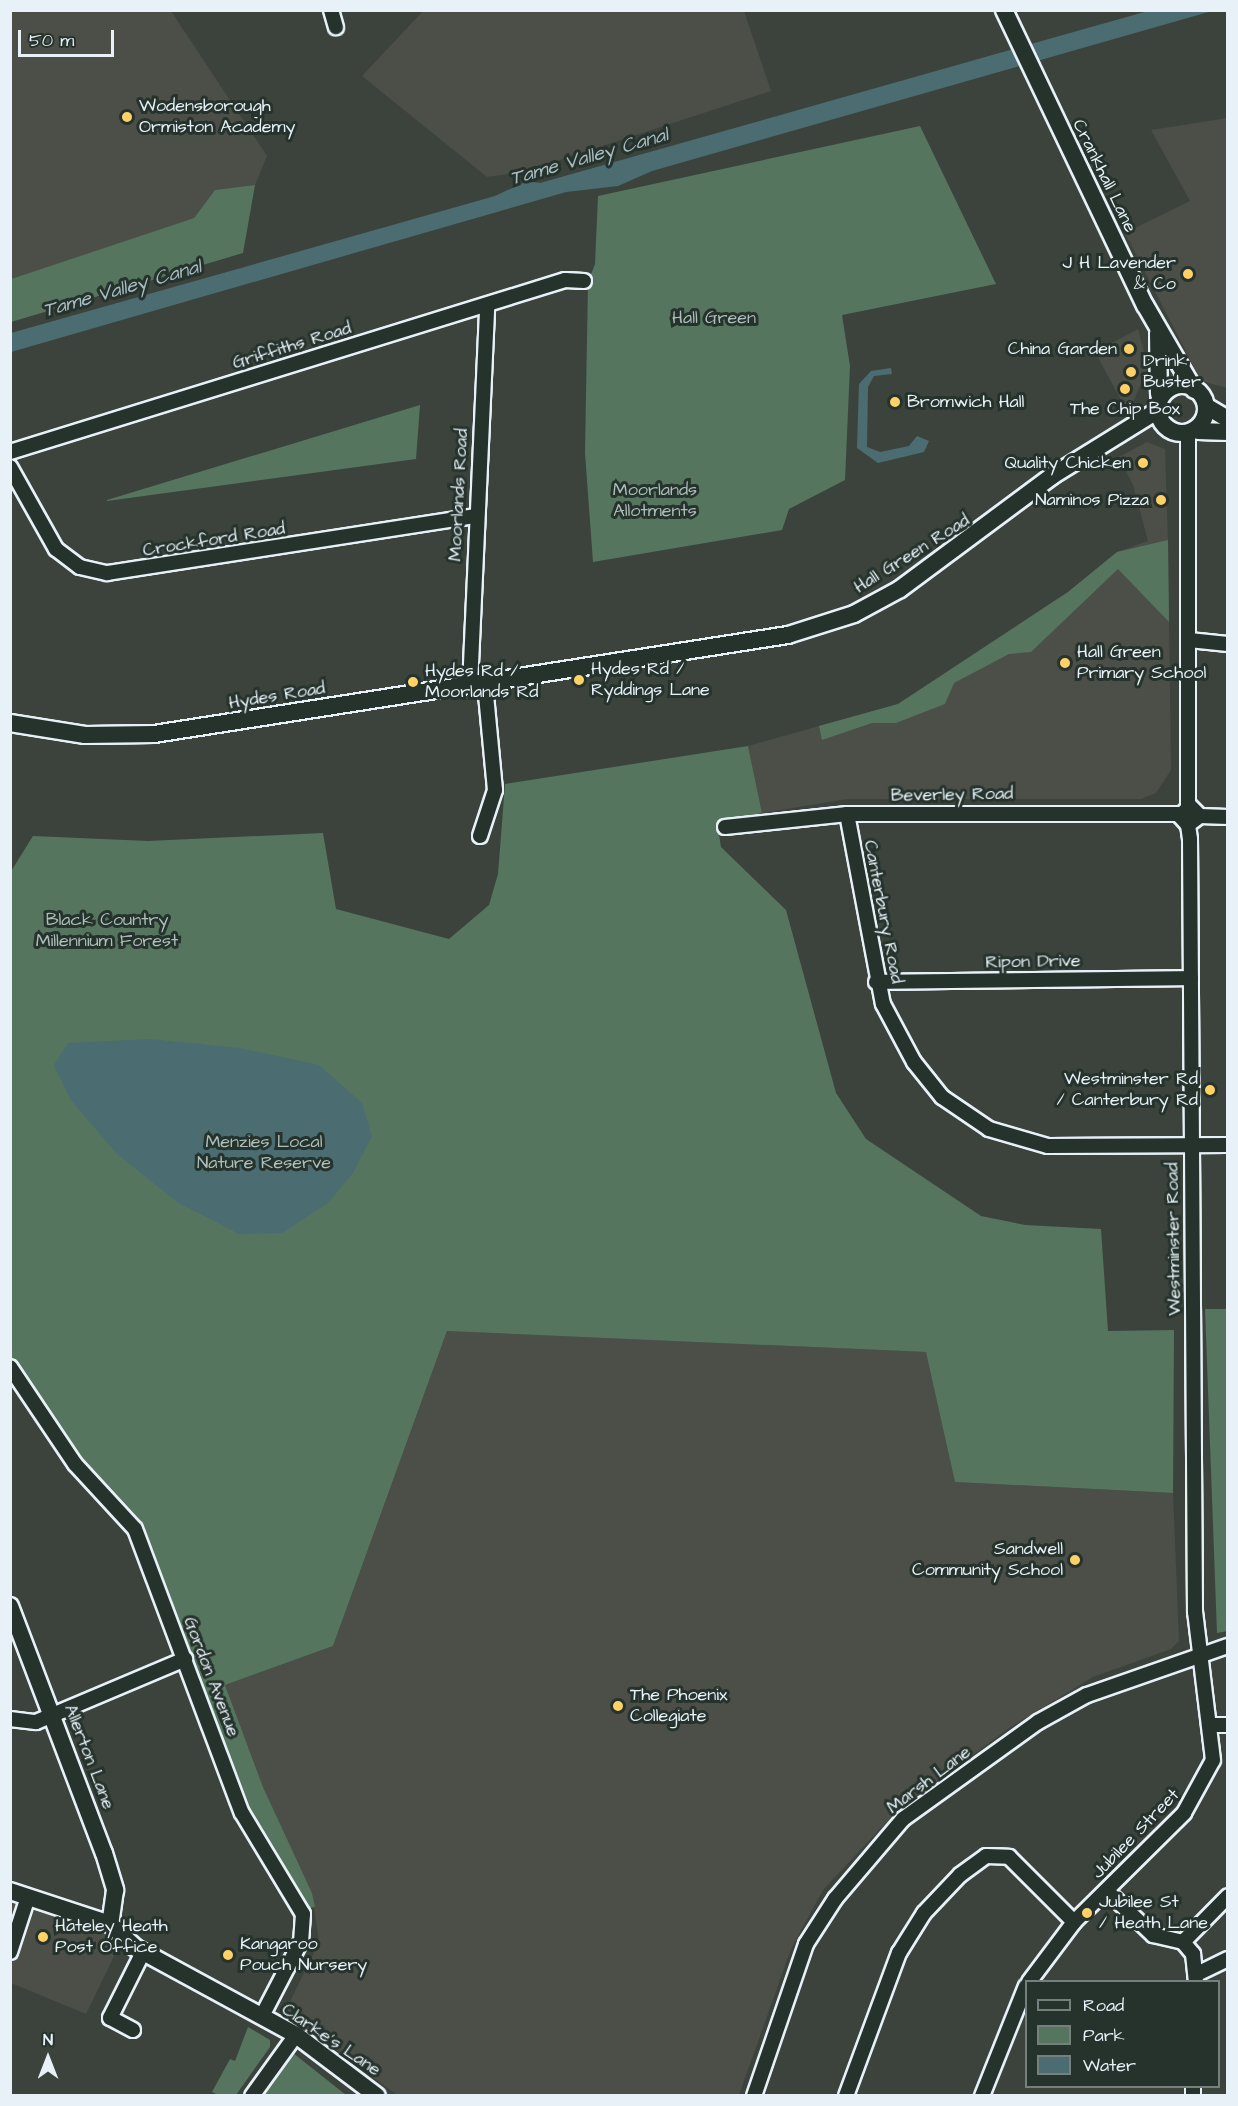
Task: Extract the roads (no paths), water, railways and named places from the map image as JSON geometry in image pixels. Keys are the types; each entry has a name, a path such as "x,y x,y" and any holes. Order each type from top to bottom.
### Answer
{"street":[{"path":"331,10 336,27"},
{"name":"Crankhall Lane","path":"1007,18 1158,332 1194,390"},
{"name":"Griffiths Road","path":"10,452 565,280 584,281"},
{"name":"Moorlands Road","path":"480,836 495,789 477,685 476,516 487,306"},
{"name":"Crankhall Lane","path":"1158,332 1158,402"},
{"path":"1227,419 1206,406 1194,390 1178,383 1158,402 1172,428 1193,432 1227,432"},
{"name":"Hall Green Road","path":"549,673 788,635 854,614 900,589 1158,402"},
{"path":"1193,432 1207,417 1206,406"},
{"name":"Westminster Road","path":"1193,432 1189,640 1189,815 1197,1654"},
{"name":"Crockford Road","path":"10,467 56,549 80,567 107,573 476,516"},
{"path":"1189,640 1227,644"},
{"name":"Hydes Road","path":"10,723 85,735 154,734 549,673"},
{"name":"Beverley Road","path":"725,828 847,814 1227,817"},
{"name":"Canterbury Road","path":"847,814 876,982 890,1020 927,1081 989,1129 1048,1146 1227,1145"},
{"name":"Ripon Drive","path":"876,982 1191,978"},
{"name":"Gordon Avenue","path":"10,1367 75,1464 135,1529 253,1837 303,1914 302,1941 262,2016"},
{"name":"Allerton Lane","path":"10,1606 115,1890 110,1924"},
{"name":"Marsh Lane","path":"754,2096 806,1944 835,1899 903,1819 1038,1722 1088,1695 1197,1654 1227,1646"},
{"name":"Jubilee Street","path":"1030,1980 1074,1922 1107,1891 1198,1794 1212,1760 1212,1725 1197,1654"},
{"path":"10,1719 27,1724 185,1659"},
{"path":"1212,1725 1227,1725"},
{"path":"846,2096 899,1953 924,1913 960,1875 986,1856 1009,1857 1074,1922"},
{"path":"10,1891 110,1924"},
{"path":"1107,1891 1153,1935 1183,1942 1193,1954 1197,1978 1227,1959"},
{"path":"1183,1942 1227,1896"},
{"path":"10,1952 28,1897"},
{"name":"Clarke's Lane","path":"110,1924 140,1950 296,2035 378,2096"},
{"path":"133,2030 110,2018 140,1950"},
{"path":"982,2096 1025,1988"},
{"path":"252,2096 296,2035"}],"water":[{"path":"1148,11 1212,11 652,171 618,186 566,192 11,352 11,333 495,196 527,181 540,183"},
{"path":"891,368 892,374 874,376 868,387 867,447 880,452 909,446 917,436 929,441 924,452 878,463 857,448 859,384 871,371"},
{"path":"150,1039 240,1048 319,1065 362,1103 372,1136 353,1173 328,1203 282,1233 239,1234 177,1202 117,1154 70,1099 54,1065 68,1043"}],"place":[{"name":"Wodensborough Ormiston Academy","path":"127,117"},
{"name":"J H Lavender & Co","path":"1188,274"},
{"name":"China Garden","path":"1129,349"},
{"name":"Drink Buster","path":"1131,372"},
{"name":"The Chip Box","path":"1125,389"},
{"name":"Bromwich Hall","path":"895,402"},
{"name":"Quality Chicken","path":"1143,463"},
{"name":"Naminos Pizza","path":"1161,500"},
{"name":"Hall Green Primary School","path":"1065,663"},
{"name":"Hydes Rd / Ryddings Lane","path":"579,680"},
{"name":"Hydes Rd / Moorlands Rd","path":"413,682"},
{"name":"Westminster Rd / Canterbury Rd","path":"1210,1090"},
{"name":"Sandwell Community School","path":"1075,1560"},
{"name":"The Phoenix Collegiate","path":"618,1706"},
{"name":"Jubilee St / Heath Lane","path":"1087,1913"},
{"name":"Hateley Heath Post Office","path":"43,1937"},
{"name":"Kangaroo Pouch Nursery","path":"228,1955"}],"water label":[{"name":"Tame Valley Canal","path":"589,157"},
{"name":"Tame Valley Canal","path":"122,289"}],"park label":[{"name":"Hall Green","path":"714,318"},
{"name":"Moorlands Allotments","path":"655,501"},
{"name":"Black Country Millennium Forest","path":"107,931"},
{"name":"Menzies Local Nature Reserve","path":"264,1153"}]}
